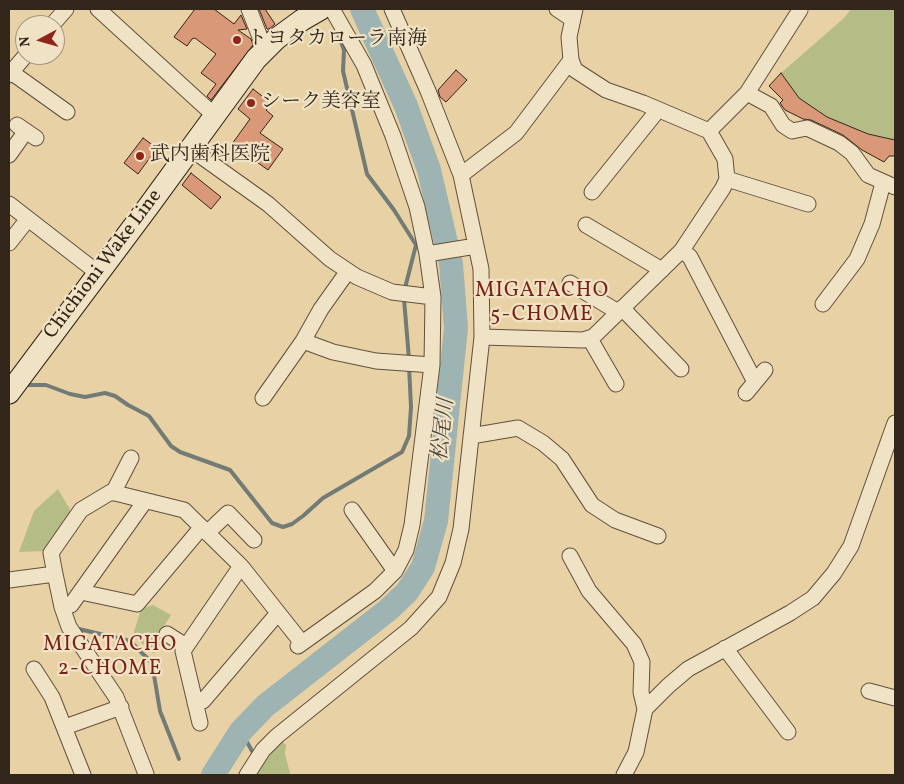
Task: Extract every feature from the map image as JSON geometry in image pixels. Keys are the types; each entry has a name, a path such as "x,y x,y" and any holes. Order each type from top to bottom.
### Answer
{"main road":[{"name":"Chichioni Wake Line","path":"9,393 256,59 276,39 321,9"}],"street":[{"path":"98,9 215,116"},
{"path":"249,9 266,50"},
{"path":"145,775 121,707 69,627 62,606 51,553 81,510 111,492 184,510 241,566 278,613 300,645 375,591 395,571 406,550 412,525 432,365 433,298 429,254 418,207 393,136 364,65 332,9"},
{"path":"247,775 263,750 277,736 411,628 439,597 453,563 461,529 482,336 480,269 474,247 461,175 428,91 392,9"},
{"path":"482,336 590,339 682,250 727,179 727,168 724,159 709,131 643,103 606,90 575,70 570,60 569,37 574,14 557,9"},
{"path":"709,131 748,92 799,9"},
{"path":"461,175 516,133 570,60"},
{"path":"10,74 34,96 67,112"},
{"path":"748,92 771,106 782,125 792,131 808,128 839,142 852,153 868,175 889,185 872,224 868,249 857,259 831,300"},
{"path":"592,192 617,150 658,110"},
{"path":"9,155 26,132"},
{"path":"191,148 268,204 330,259 357,277 392,292 433,298"},
{"path":"727,179 788,204 808,204"},
{"path":"9,204 98,273"},
{"path":"9,243 28,219"},
{"path":"586,225 607,229 662,270"},
{"path":"429,254 474,247"},
{"path":"682,250 690,257 710,308 728,344 755,382"},
{"path":"263,398 348,271"},
{"path":"570,283 620,310 678,360"},
{"path":"590,339 616,384"},
{"path":"302,341 333,352 376,361 432,365"},
{"path":"645,709 688,669 790,613 813,598 834,573 850,546 895,423"},
{"path":"471,436 518,428 543,443 562,459 592,505 615,520 658,536"},
{"path":"114,493 131,458"},
{"path":"62,606 71,605 145,501"},
{"path":"352,510 395,571"},
{"path":"81,592 137,604 204,531 228,513 254,540"},
{"path":"570,556 589,591 634,644 642,662 642,692 645,709 636,752 624,775"},
{"path":"200,722 183,651 241,566"},
{"path":"9,580 55,574"},
{"path":"195,702 203,701 278,613"},
{"path":"167,634 186,646"},
{"path":"726,648 777,706 788,732"},
{"path":"34,669 52,697 83,775"},
{"path":"869,691 895,698"},
{"path":"65,727 121,707"}],"green space":[{"path":"851,9 895,9 895,140 868,134 827,117 799,98 781,73 844,18"},
{"path":"58,489 73,515 47,551 19,552 34,511"},
{"path":"153,605 171,615 164,626 170,630 154,654 133,635 141,609"},
{"path":"280,739 286,745 285,754 290,773 288,775 255,775"}],"building":[{"path":"195,9 214,9 234,24 241,15 247,29 238,30 251,39 253,45 211,100 207,96 216,84 201,73 216,54 195,38 187,46 174,37"},
{"path":"259,9 265,9 275,24 269,29 267,29"},
{"path":"456,70 467,80 446,102 440,97 438,90"},
{"path":"781,73 799,98 827,117 868,134 895,140 895,156 889,156 884,162 862,150 843,135 785,110 780,103 783,100 769,86"},
{"path":"253,89 271,103 266,110 273,116 260,133 283,149 268,170 232,144 250,119 238,109"},
{"name":"武内歯科医院","path":"143,138 157,148 138,174 124,163"},
{"path":"191,173 221,197 211,209 182,185"}],"waterway":[{"name":"松尾川","path":"213,775 241,731 265,706 388,610 407,592 423,567 436,521 456,328 451,264 429,170 406,106 362,9"},
{"path":"338,34 344,50 343,71 367,174 394,210 416,245 405,288"},
{"path":"404,299 409,359"},
{"path":"29,385 46,385 70,394 85,397 105,393 115,396 149,416 171,446 180,452 230,470 272,523 283,527 292,524 323,498 402,452 409,436 411,407 409,366"},
{"path":"79,629 130,641 152,663 160,711 179,759"},
{"path":"241,731 252,751"}],"place":[{"name":"トヨタカローラ南海","path":"237,40"},
{"name":"シーク美容室","path":"251,103"},
{"name":"武内歯科医院","path":"140,156"}],"district":[{"name":"MIGATACHO 5-CHOME","path":"542,304"},
{"name":"MIGATACHO 2-CHOME","path":"110,658"}]}
